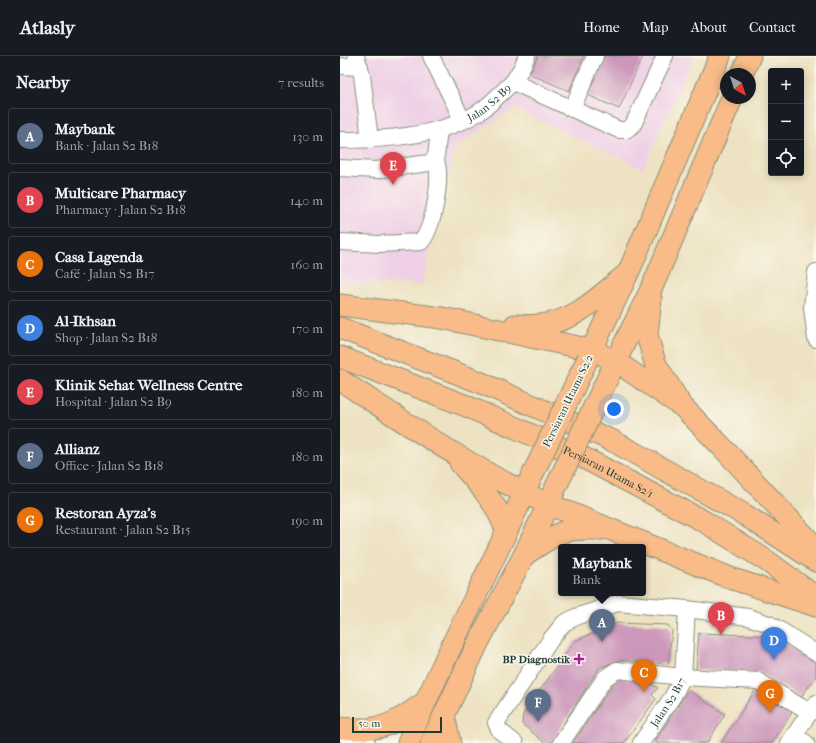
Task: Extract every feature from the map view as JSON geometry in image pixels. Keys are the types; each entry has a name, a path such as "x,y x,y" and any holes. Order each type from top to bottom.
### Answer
{"main road":[{"name":"Persiaran Utama S2/2","path":"408,743 424,703 507,531 629,271 720,56"},
{"path":"745,68 750,56"},
{"path":"431,743 477,645 524,556 613,366 653,285 729,104"},
{"path":"464,323 540,326 559,321 590,304 629,271"},
{"path":"653,285 647,335 655,364 683,407 816,548"},
{"path":"340,305 442,318 590,354 683,407"},
{"path":"340,328 477,381 613,441 745,515 816,560"},
{"name":"Persiaran Utama S2/1","path":"340,357 464,405 586,459 705,522 767,561 816,597"},
{"path":"340,380 450,451 551,498 609,529 730,578 816,606"},
{"path":"450,451 485,492 496,508 507,531"},
{"path":"524,556 565,531 581,529 609,529"},
{"path":"340,728 363,729 388,725 424,703"},
{"path":"444,715 450,743"}],"street":[{"path":"431,56 463,121"},
{"path":"513,82 527,56"},
{"path":"572,109 594,56"},
{"name":"Jalan S2 B9","path":"340,140 370,140 439,129 463,121 482,110 513,82 619,130 626,130 634,125 665,56"},
{"path":"340,66 358,61 370,140"},
{"path":"340,242 380,244 422,242 426,236 436,199 438,172 436,157 439,129"},
{"path":"340,168 376,170 428,163 436,157"},
{"path":"816,272 812,308 816,339"},
{"path":"515,743 500,731 496,723 551,639 564,623 578,616 618,603 688,609 748,617 769,624 816,653"},
{"name":"Jalan S2 B17","path":"640,743 673,696 682,677 688,609"},
{"path":"561,743 606,678 617,670 682,677 758,681 813,707 795,741"},
{"path":"340,733 367,743"}],"shaded area":[{"path":"340,56 694,56 643,169 514,108 455,147 422,284 340,283"}],"building":[{"path":"538,56 584,56 569,91 530,74"},
{"path":"598,56 643,56 619,109 581,92"},
{"path":"617,623 668,625 672,631 668,664 620,660 599,668 553,740 550,743 545,743 522,724 523,714 575,641"},
{"path":"699,633 774,636 816,661 816,676 801,697 760,673 696,670"},
{"path":"619,675 627,680 639,676 658,688 652,695 656,699 624,743 573,743"},
{"path":"756,689 795,708 772,743 721,743"},
{"path":"688,690 725,714 707,743 654,743"}],"place":[{"name":"Klinik Sehat Wellness Centre","path":"393,185"},
{"name":"Multicare Pharmacy","path":"721,635"},
{"name":"Maybank","path":"602,642"},
{"name":"BP Diagnostik","path":"579,659"},
{"name":"Al-Ikhsan","path":"774,660"},
{"name":"Casa Lagenda","path":"644,692"},
{"name":"Restoran Ayza's","path":"770,713"},
{"name":"Allianz","path":"538,722"}]}
